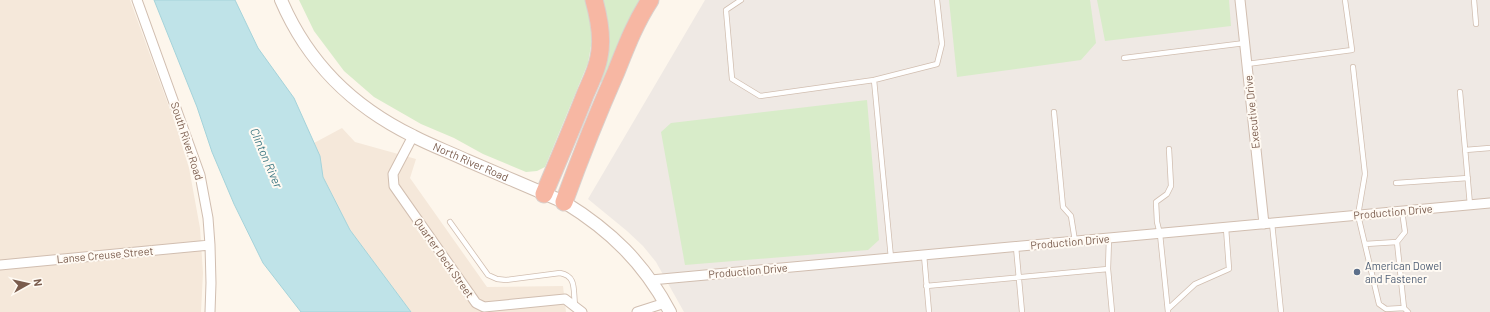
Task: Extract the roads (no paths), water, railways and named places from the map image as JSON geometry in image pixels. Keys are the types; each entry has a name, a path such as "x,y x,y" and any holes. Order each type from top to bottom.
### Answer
{"highway":[{"path":"544,194 575,121 599,58 601,45 600,32 594,0"},
{"path":"564,202 589,134 628,40 640,15 650,0"}],"street":[{"name":"South River Road","path":"137,0 200,175 208,218 210,245 210,312"},
{"name":"North River Road","path":"281,0 306,47 323,69 348,94 378,116 413,136 564,202 583,214 608,233 636,260 651,280 668,308"},
{"name":"Executive Drive","path":"1240,0 1244,43 1268,224"},
{"name":"Quarter Deck Street","path":"413,136 393,174 394,186 476,303 484,307 565,299 578,309"},
{"name":"Production Drive","path":"651,280 1490,203"},
{"name":"Lanse Creuse Street","path":"0,265 210,245"},
{"path":"637,312 668,308"}],"lane":[{"path":"741,0 726,10 732,79 760,96 874,80 937,64 942,44 937,0"},
{"path":"1247,64 1352,50 1345,0"},
{"path":"1474,0 1476,24"},
{"path":"1124,58 1244,43"},
{"path":"1353,67 1365,174 1358,215 1379,304 1386,309 1404,308"},
{"path":"874,80 891,258"},
{"path":"1460,92 1470,205"},
{"path":"1054,112 1063,207 1071,216 1075,241"},
{"path":"1168,310 1160,234 1157,222 1156,202 1167,194 1171,186 1169,148"},
{"path":"1465,150 1490,148"},
{"path":"1396,183 1468,178"},
{"path":"1402,211 1405,232 1397,242 1404,308 1408,312"},
{"path":"450,222 480,266 488,275 497,279 506,280 560,273 571,277 578,309"},
{"path":"1268,224 1281,312"},
{"path":"1168,310 1195,284 1229,269 1226,228"},
{"path":"1109,238 1108,269 1112,312"},
{"path":"1365,244 1397,242"},
{"path":"1016,246 1022,312"},
{"path":"924,255 929,312"},
{"path":"926,286 1108,269"}],"water":[{"name":"Clinton River","path":"154,0 235,0 258,48 294,98 320,156 323,177 350,230 411,312 301,312 263,263 234,204 212,152 197,107"}],"place":[{"name":"American Dowel and Fastener","path":"1357,272"}]}
